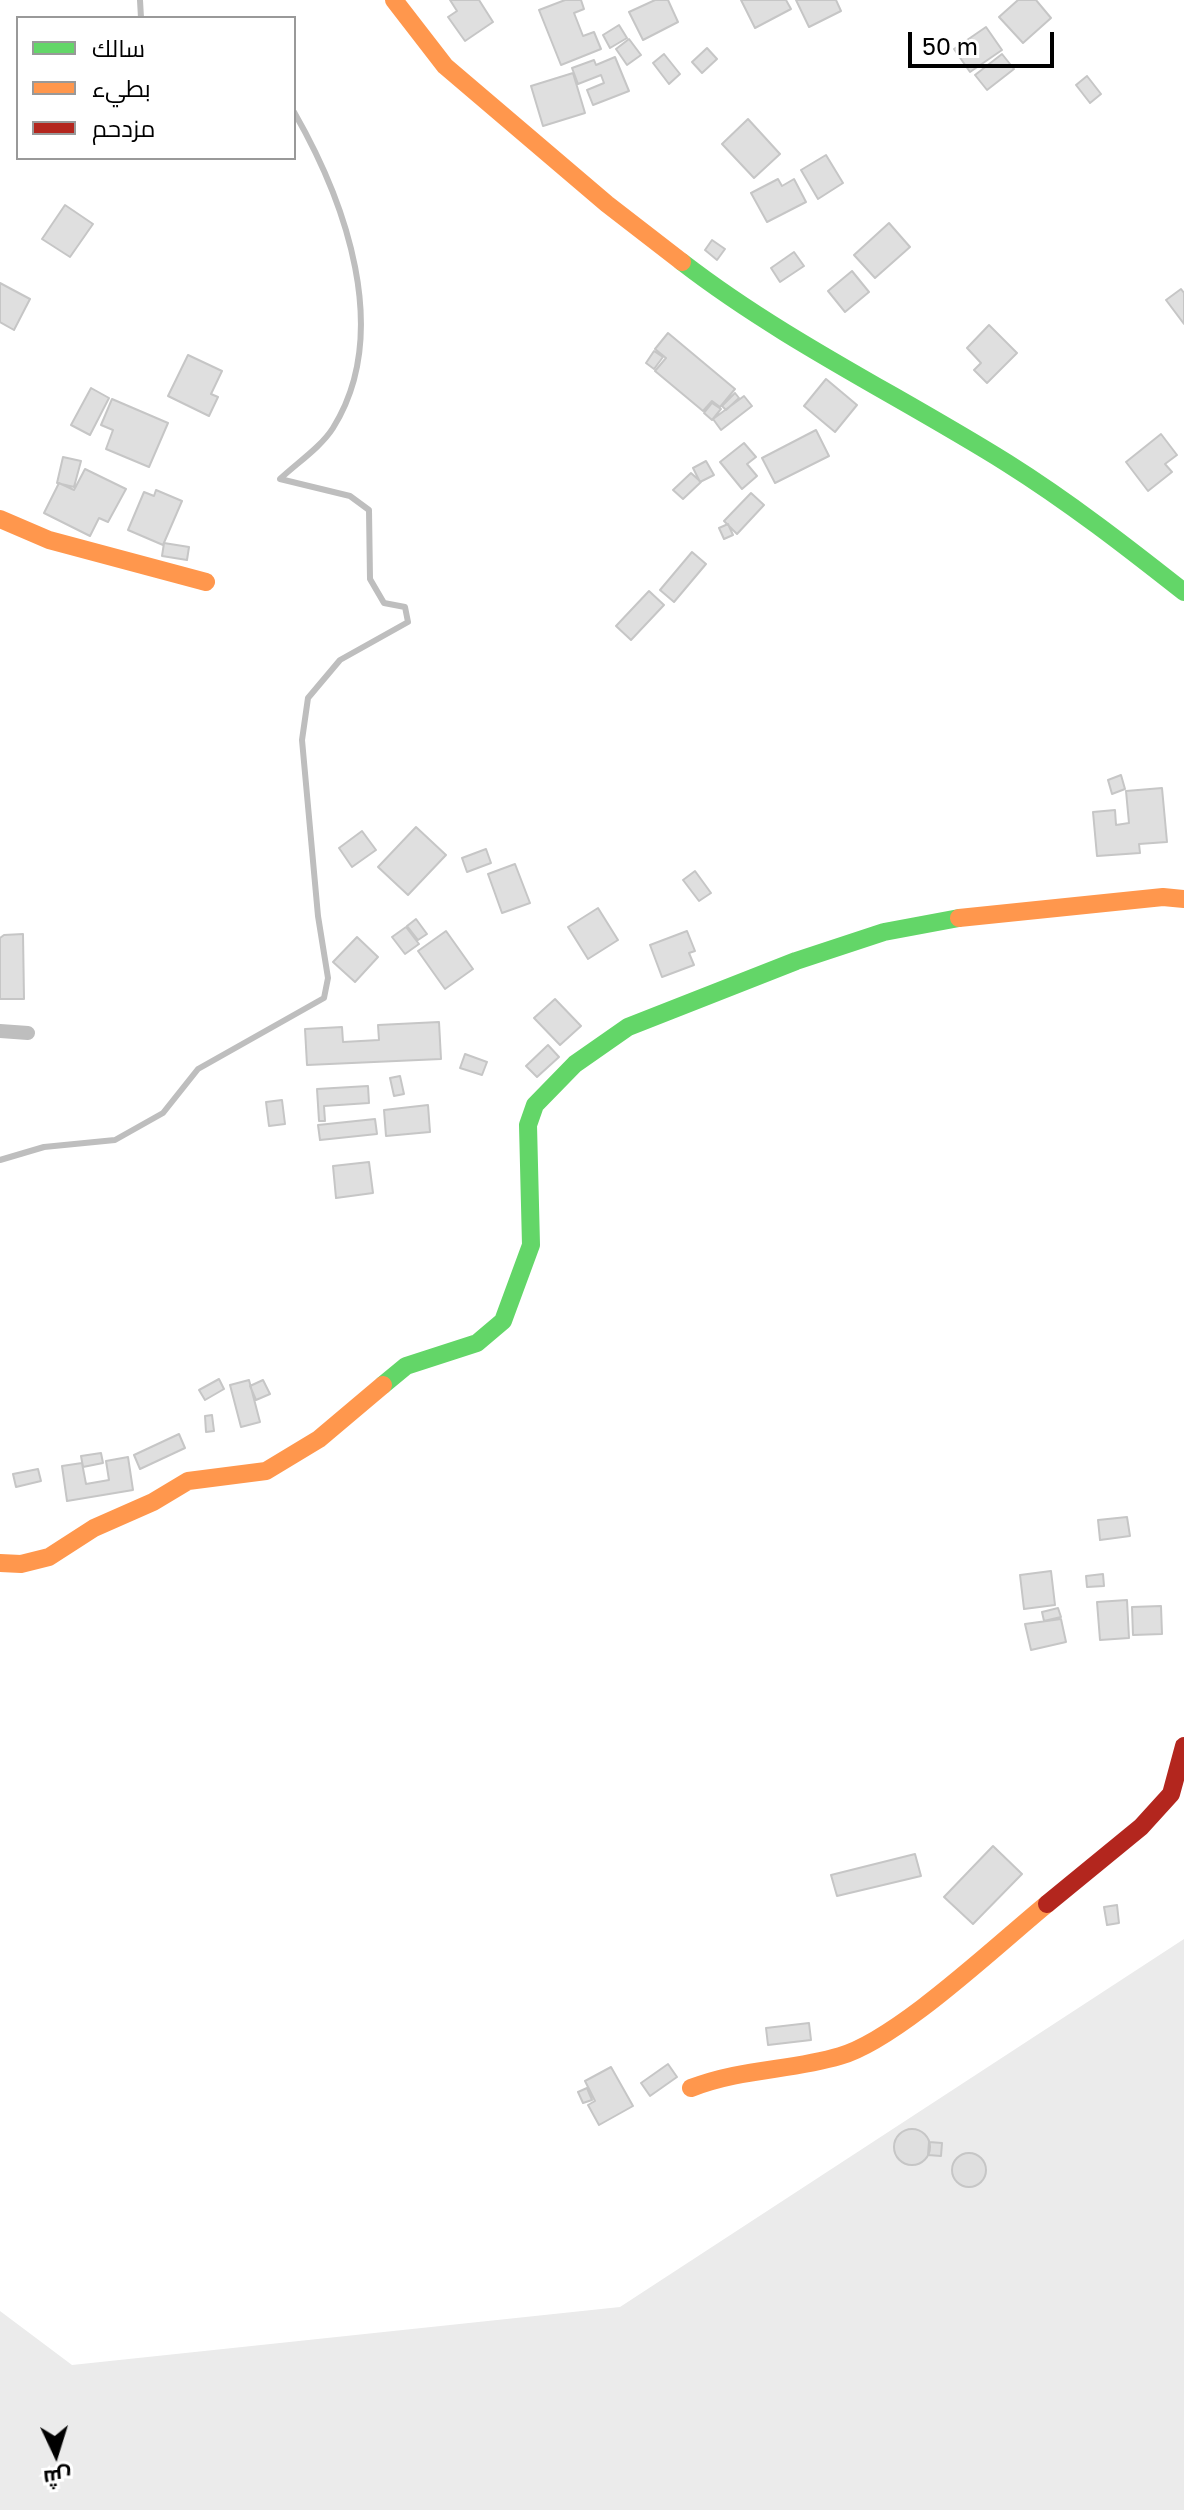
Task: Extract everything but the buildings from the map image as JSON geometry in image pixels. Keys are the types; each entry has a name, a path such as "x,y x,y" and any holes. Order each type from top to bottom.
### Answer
{"street":[{"path":"394,0 445,66 607,204 698,274 802,342 1009,464 1104,530 1184,592"},
{"path":"0,519 49,540 206,582"},
{"path":"0,1563 21,1564 49,1557 94,1528 153,1502 188,1481 266,1471 319,1439 406,1366 477,1343 492,1333 503,1321 531,1245 528,1125 535,1105 575,1064 628,1027 796,961 928,921 1163,897 1184,899"},
{"path":"0,1031 28,1033"},
{"path":"691,2088 727,2074 842,2056 893,2029 1141,1827 1171,1794 1184,1746"}],"shaded area":[{"path":"1184,1939 1184,2510 0,2510 0,2311 72,2365 620,2307"}],"waterway":[{"path":"140,0 141,16"},
{"path":"0,1160 44,1147 115,1140 163,1113 198,1069 324,998 328,978 318,916 302,740 308,698 340,660 408,622 405,607 384,603 370,579 369,510 350,496 280,479 333,428 351,391 359,351 360,309 355,267 345,226 330,185 296,116"}],"traffic: fast":[{"path":"682,262 760,317 1030,478 1184,592"},
{"path":"383,1385 406,1366 477,1343 503,1321 531,1245 528,1125 535,1105 575,1064 628,1027 796,961 884,932 959,918"}],"traffic: slow":[{"path":"394,0 445,66 607,204 682,262"},
{"path":"0,519 49,540 206,582"},
{"path":"959,918 1163,897 1184,899"},
{"path":"0,1563 21,1564 49,1557 94,1528 153,1502 188,1481 266,1471 319,1439 383,1385"},
{"path":"691,2088 729,2077 821,2061 863,2047 918,2011 1047,1904"}],"traffic: jam":[{"path":"1047,1904 1141,1827 1171,1794 1184,1746"}]}
